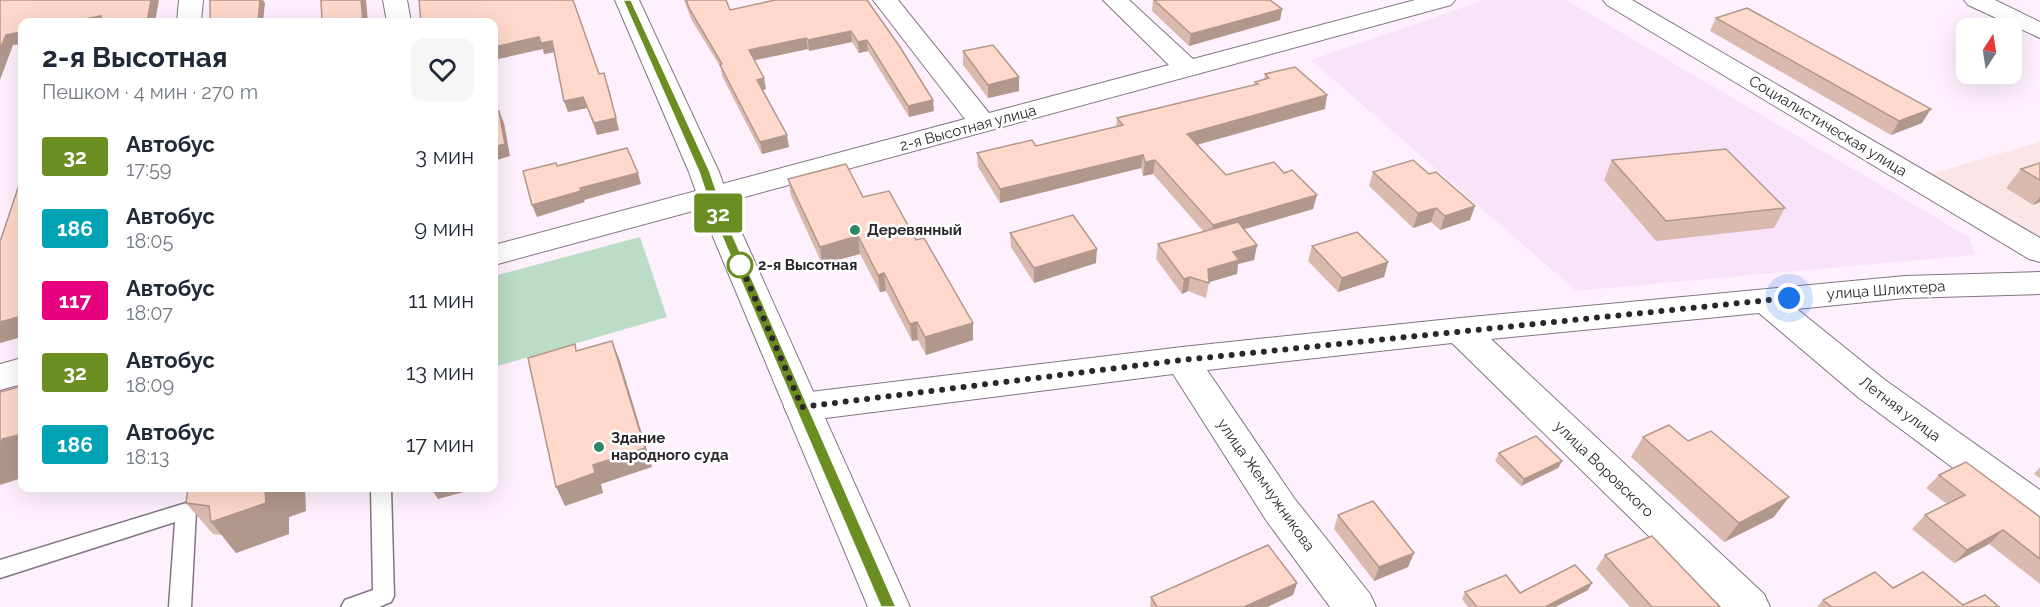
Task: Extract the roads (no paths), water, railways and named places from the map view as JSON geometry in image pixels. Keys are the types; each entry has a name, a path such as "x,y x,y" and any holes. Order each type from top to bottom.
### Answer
{"street":[{"path":"189,18 191,0"},
{"path":"395,0 398,18"},
{"path":"627,0 889,607"},
{"path":"885,0 983,124"},
{"path":"1115,0 1188,69"},
{"path":"1351,0 1374,18"},
{"name":"2-я Высотная улица","path":"498,254 1443,0"},
{"name":"Социалистическая улица","path":"1615,0 2040,252"},
{"path":"1976,0 2040,31"},
{"name":"улица Шлихтера","path":"802,407 1182,360 1460,330 1905,287 2040,283"},
{"name":"Летняя улица","path":"1766,300 1872,388 2040,511"},
{"name":"улица Воровского","path":"1460,330 1749,607"},
{"name":"улица Жемчужникова","path":"1182,360 1280,509 1355,607"},
{"path":"0,377 18,372"}],"lane":[{"path":"352,607 384,596 381,492"},
{"path":"0,569 186,511 180,607"}],"place":[{"name":"Деревянный","path":"855,230"},
{"name":"2-я Высотная","path":"740,265"},
{"name":"Здание народного суда","path":"599,447"}]}
